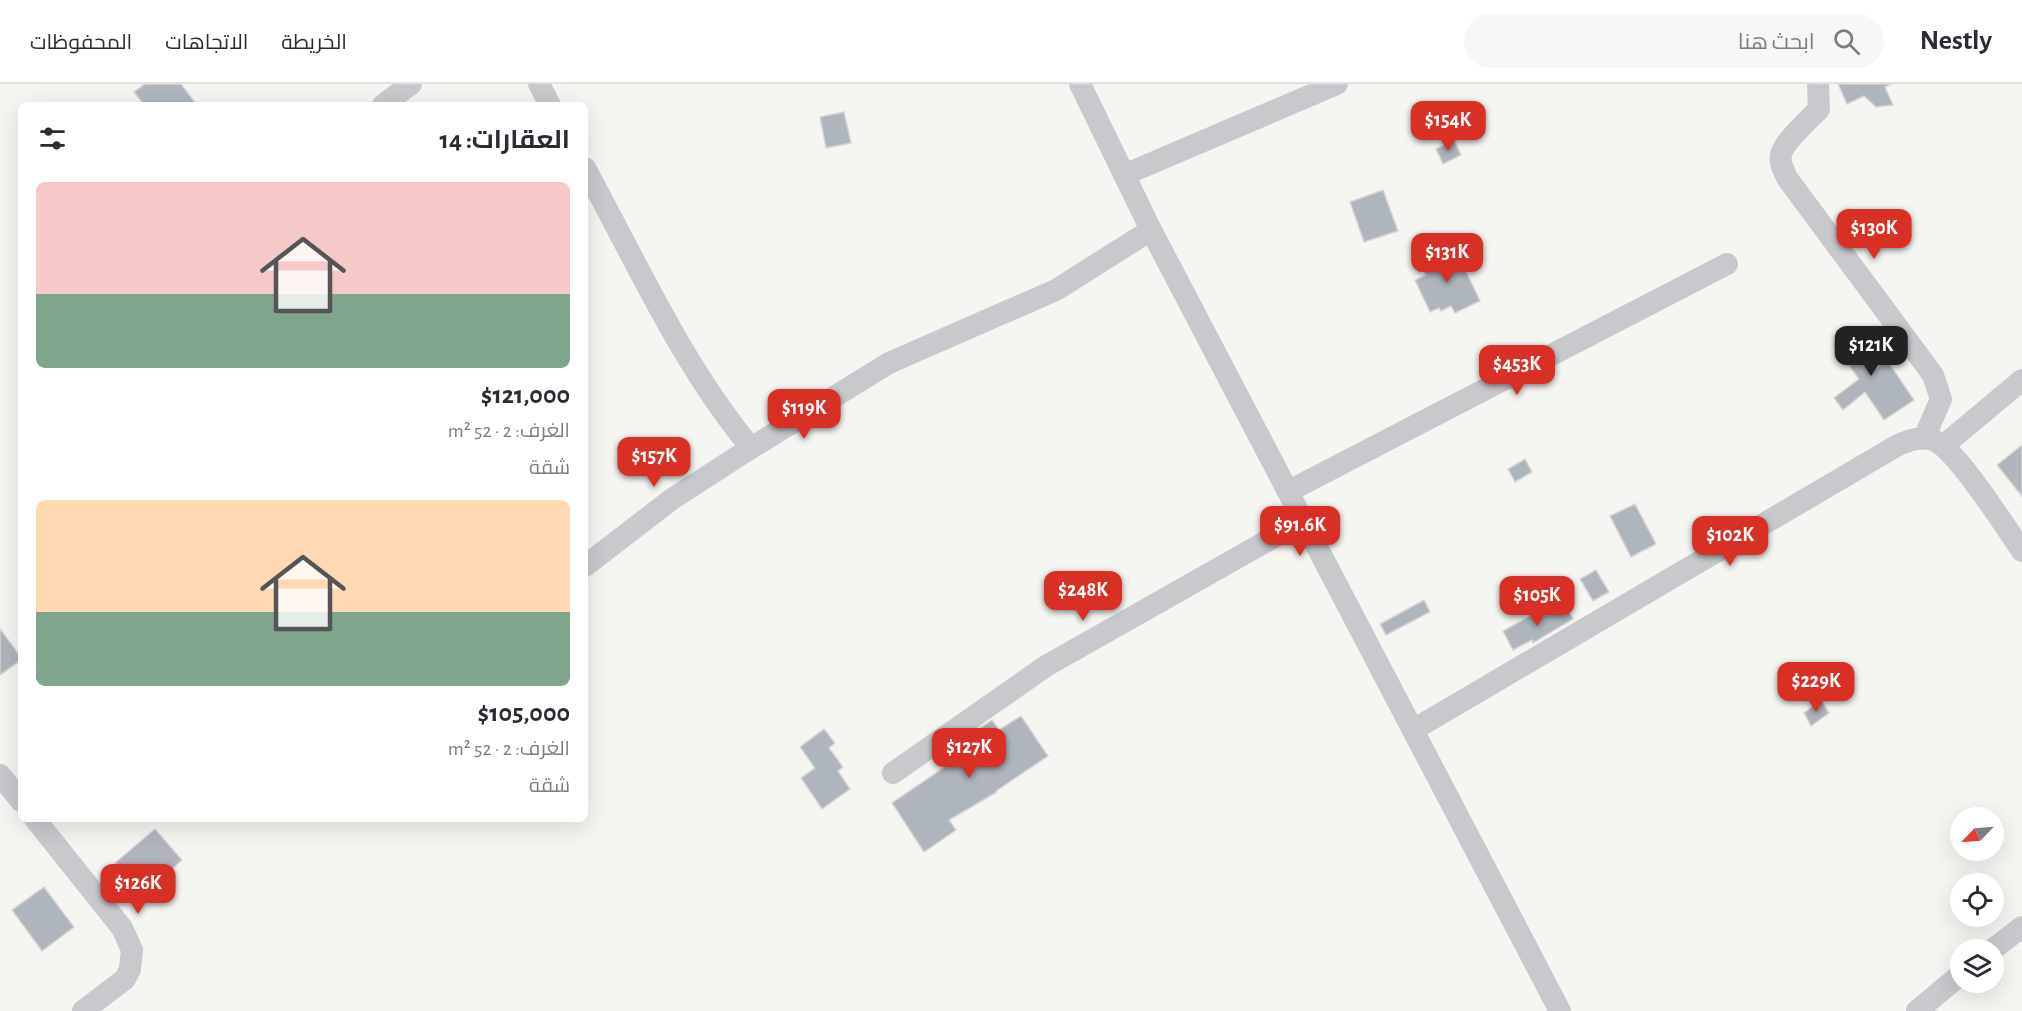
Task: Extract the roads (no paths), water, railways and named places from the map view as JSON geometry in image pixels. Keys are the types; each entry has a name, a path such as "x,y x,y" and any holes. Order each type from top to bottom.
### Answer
{"street":[{"path":"387,102 411,84"},
{"path":"1080,84 1151,230 1560,1011"},
{"path":"1124,176 1336,84"},
{"path":"1818,84 1819,110 1786,145 1781,154 1781,165 1787,178 1933,375 1941,399 1934,442"},
{"path":"588,174 673,336 722,412 751,448"},
{"path":"588,564 672,499 889,363 1056,290 1151,230"},
{"path":"1289,491 1728,264"},
{"path":"1934,442 2022,380"},
{"path":"1413,730 1898,445 1915,438 1934,442 1962,466 2022,551"},
{"path":"893,773 1046,666 1304,520"},
{"path":"0,775 18,797"},
{"path":"37,822 122,928 132,950 130,969 125,979 83,1011"},
{"path":"2004,941 2022,927"},
{"path":"1917,1011 1950,983"}]}
